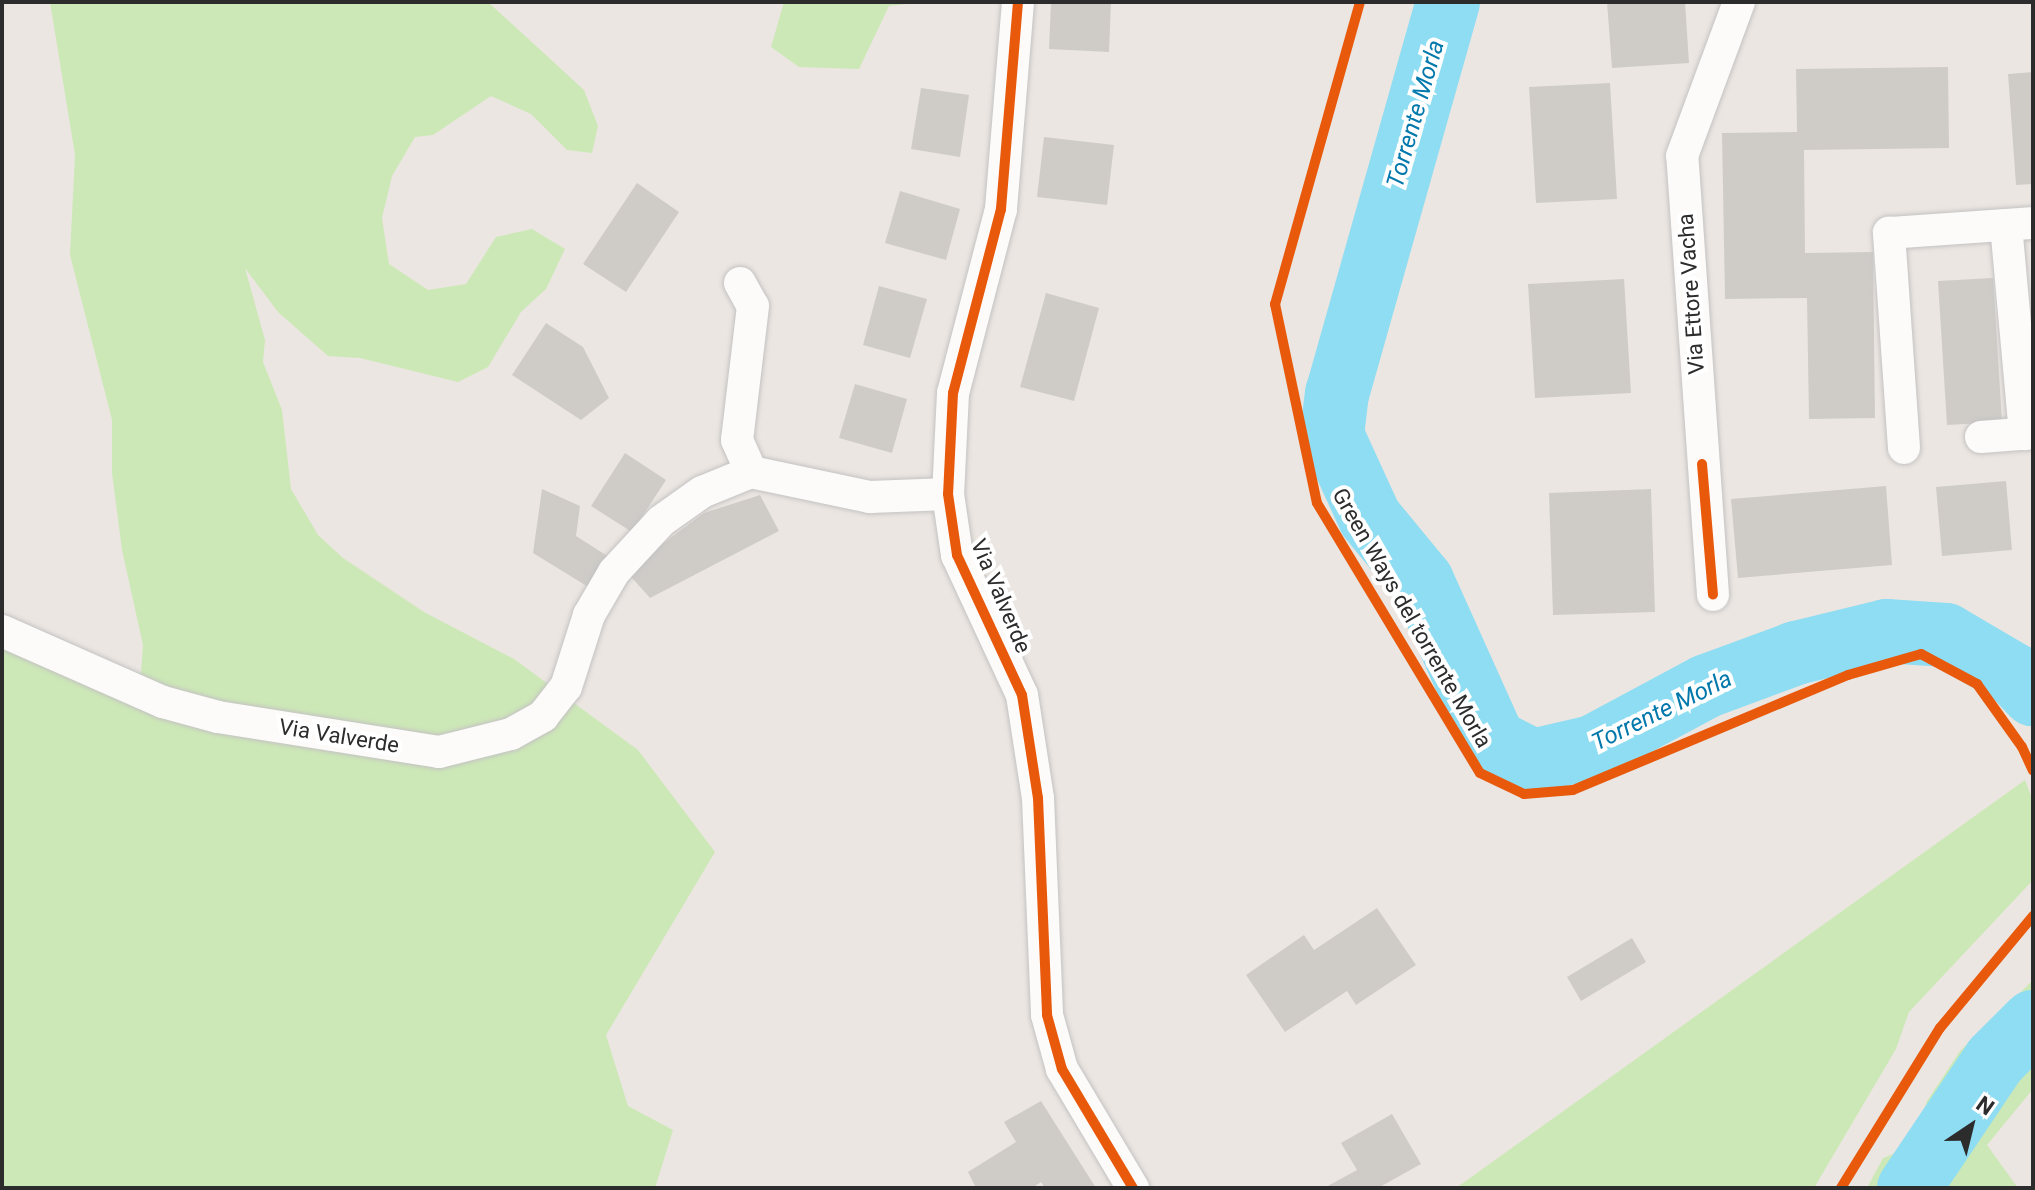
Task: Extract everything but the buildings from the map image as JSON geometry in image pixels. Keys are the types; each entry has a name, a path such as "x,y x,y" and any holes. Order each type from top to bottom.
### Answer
{"street":[{"name":"Via Valverde","path":"1018,2 1001,209 953,393 948,494 957,555 1022,695 1038,798 1047,1015 1062,1069 1133,1188"},
{"name":"Via Ettore Vacha","path":"1713,595 1682,156 1739,2"},
{"path":"1904,448 1889,233 2020,224 2029,433 1981,437"},
{"path":"740,283 753,306 737,440 751,472 870,497 948,494"},
{"name":"Via Valverde","path":"2,631 163,702 218,717 439,752 511,734 543,716 566,687 589,615 614,572 661,521 702,492 751,472"}],"green space":[{"path":"50,2 488,2 584,90 598,126 592,153 567,150 531,114 491,96 433,135 415,137 392,176 382,218 389,264 428,290 466,284 496,237 532,229 565,249 546,289 521,312 488,367 458,382 360,358 328,356 278,312 245,268 265,340 263,362 282,410 291,489 318,535 343,558 424,612 514,659 638,750 715,852 606,1035 628,1106 673,1130 655,1188 2,1188 2,645 79,668 141,673 143,645 122,550 112,473 112,420 70,255 75,155"},
{"path":"784,2 924,2 889,6 859,69 799,67 771,47"},
{"path":"2025,780 2033,801 2033,880 1909,1012 1896,1049 1814,1188 1456,1188"},
{"path":"2033,980 2033,1089 1987,1145 2018,1188 1867,1188 1883,1158 1911,1147 1927,1101 1960,1051"}],"waterway":[{"name":"Torrente Morla","path":"1448,2 1337,393 1332,435 1370,518 1422,581 1494,741 1533,761 1593,747 1707,686 1796,653 1886,631 1946,635 2016,676 2033,694"},
{"name":"Torrente Morla","path":"1909,1188 1995,1060 2033,1022"}],"cycle path":[{"path":"1018,2 1001,209 953,393 948,494 957,555 1022,695 1038,798 1047,1015 1062,1069 1133,1188"},
{"name":"Green Ways del torrente Morla","path":"1360,2 1275,304 1317,503 1480,773 1524,794 1573,790 1848,675 1921,654 1977,684 2022,747 2033,771"},
{"path":"1702,464 1713,595"},
{"path":"1841,1188 1940,1028 2033,916"}]}
